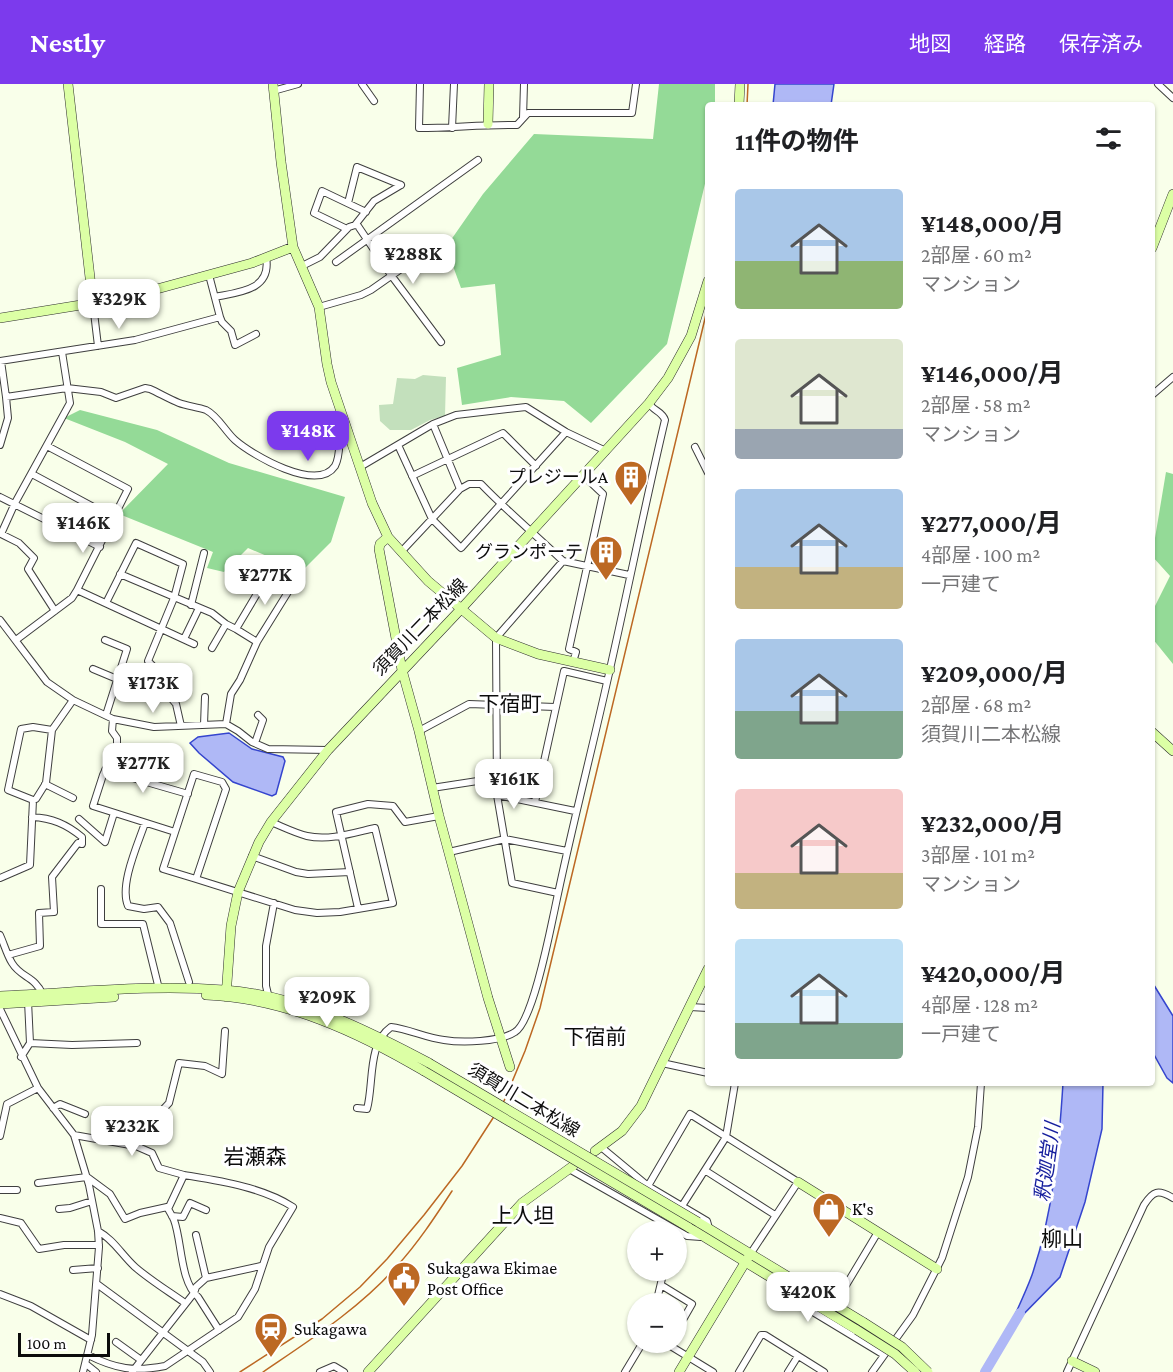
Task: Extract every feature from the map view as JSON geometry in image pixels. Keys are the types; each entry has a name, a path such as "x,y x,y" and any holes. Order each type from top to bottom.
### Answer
{"street":[{"path":"68,84 98,346"},
{"path":"298,84 273,87 280,162 293,247 319,307 327,364 372,503 388,537 428,581 496,638 538,654 610,670"},
{"path":"362,84 375,101"},
{"path":"420,84 419,128 452,128 488,124 518,125 528,113 632,113 636,84"},
{"path":"452,128 454,84"},
{"path":"488,124 489,84"},
{"path":"523,118 524,84"},
{"path":"739,102 740,84"},
{"path":"1158,84 1173,98"},
{"path":"336,262 478,160"},
{"path":"302,266 320,257 347,229 355,225 381,195 401,185 357,167 348,203"},
{"path":"347,229 314,213 322,191 366,212"},
{"path":"1155,240 1173,194"},
{"path":"355,225 369,240 391,275 441,342"},
{"path":"0,318 124,298 209,275 293,247"},
{"path":"319,307 361,295 431,248"},
{"path":"215,297 249,290 263,280 268,270 266,257"},
{"path":"209,275 220,317 231,331 235,345 256,334"},
{"name":"須賀川二本松線","path":"226,993 231,926 238,892 252,855 271,822 328,750 461,609 649,403 668,378 691,336 705,291"},
{"path":"0,445 8,418 0,361 135,340 220,317"},
{"path":"55,611 28,569 34,558 19,543 1,534 15,503 70,403 62,352"},
{"path":"1155,392 1173,377"},
{"path":"6,397 67,388 101,392 116,398 145,388 150,389 179,403 207,411 234,439 267,462 313,476 328,472 334,467 339,456 340,435 348,430"},
{"path":"357,1108 367,1109 371,1096 374,1059 380,1041 391,1027 408,1029 443,1040 502,1038 515,1032 526,1021 545,951 575,811 610,670 629,575 665,420 652,409 649,403"},
{"path":"360,467 433,424 456,415 526,407 566,432 606,451"},
{"path":"433,424 460,489"},
{"path":"398,445 432,519 461,548 566,432"},
{"path":"412,476 503,433 536,466"},
{"path":"16,640 72,598 128,489 47,446"},
{"path":"695,447 705,467"},
{"path":"32,474 114,518"},
{"path":"573,662 576,652 568,649 603,494 584,476"},
{"path":"401,552 460,489 469,484 481,484 563,561 629,575"},
{"path":"0,497 100,547"},
{"path":"388,537 380,544 379,549 402,670 488,998 510,1066"},
{"path":"106,603 136,543 183,564 174,598 160,627 148,662 156,669 166,692 176,704 181,726"},
{"path":"191,605 204,553"},
{"path":"558,893 512,883 497,795 496,638 563,561"},
{"path":"236,629 274,565"},
{"path":"120,574 212,613 257,642"},
{"path":"225,724 231,694 257,642 293,584"},
{"path":"77,590 194,644"},
{"path":"184,639 200,608"},
{"path":"0,620 48,682 73,700 109,717 154,727 225,724 268,749 328,750"},
{"path":"212,648 226,624"},
{"path":"105,640 127,649 117,679 109,717 112,731 117,738 117,745 105,770 93,806 175,832"},
{"path":"93,669 117,679"},
{"path":"535,802 564,671 607,681"},
{"path":"204,725 205,697"},
{"path":"0,878 30,865 33,801 45,784 52,730 73,700"},
{"path":"419,731 469,704 555,706"},
{"path":"255,743 263,720 258,715"},
{"path":"8,790 21,729 33,727 52,730"},
{"path":"1155,735 1173,751"},
{"path":"105,770 188,794"},
{"path":"196,879 225,789 222,782 194,774 163,869 295,910 317,913 340,912 393,903 375,828 341,836 317,838 305,836 271,822"},
{"path":"432,788 496,778"},
{"path":"45,784 73,798"},
{"path":"0,787 33,801"},
{"path":"497,795 575,811"},
{"path":"358,908 336,812 368,804 393,806 405,822 439,816"},
{"path":"79,819 105,842 114,813"},
{"path":"8,955 40,946 39,913 54,912 52,877 78,843 82,844 83,841 81,835 51,818 32,817"},
{"path":"144,823 126,884 126,902 133,908 158,907 170,923 189,982"},
{"path":"449,852 505,839 567,851"},
{"path":"252,855 302,873 350,872"},
{"path":"100,889 101,924 143,924 159,990"},
{"path":"269,998 266,986 266,946 274,903"},
{"path":"0,935 11,963 39,985 43,995"},
{"path":"687,1236 708,1233 707,1221 648,1186 598,1149 622,1131 634,1117 705,975"},
{"path":"0,996 159,990 226,993"},
{"path":"0,1004 143,995 226,993"},
{"name":"須賀川二本松線","path":"226,993 269,998 328,1014 427,1067 698,1222 708,1233 748,1257"},
{"name":"須賀川二本松線","path":"226,993 326,1021 380,1041"},
{"path":"21,1057 30,1042 28,1002"},
{"path":"690,1007 705,1008"},
{"path":"0,1009 21,1057 38,1088 74,1135 87,1177 99,1245 91,1341 83,1372"},
{"path":"136,1146 145,1139 155,1118 169,1103 179,1064 205,1066 222,1074 225,1031"},
{"path":"30,1042 72,1045 137,1043"},
{"path":"662,1063 705,1072"},
{"name":"須賀川二本松線","path":"427,1067 688,1227 722,1236 726,1245 748,1257"},
{"path":"682,1206 726,1137 734,1086"},
{"path":"872,1372 913,1315 937,1269 950,1235 968,1177 978,1127 981,1086"},
{"path":"0,1136 7,1104 38,1088"},
{"path":"52,1108 60,1104 85,1114"},
{"path":"648,1186 690,1114 937,1269"},
{"path":"74,1135 136,1146 152,1153 159,1168 226,1182 281,1199 293,1207 269,1247 255,1289 238,1317 165,1366 132,1371 112,1367 88,1355"},
{"path":"368,1372 522,1203 571,1167 659,1221"},
{"path":"706,1171 775,1215"},
{"path":"168,1209 184,1175"},
{"path":"38,1183 87,1177 110,1194 124,1219 167,1207 172,1216 187,1280 219,1330"},
{"path":"679,1372 748,1257 798,1182"},
{"path":"0,1190 17,1190"},
{"path":"1067,1372 1144,1205 1157,1192 1163,1192 1173,1198"},
{"path":"59,1209 92,1201"},
{"path":"172,1216 183,1217 190,1203 206,1210"},
{"path":"0,1218 21,1223 39,1249 64,1245 99,1245"},
{"path":"98,1231 113,1240 116,1248 137,1268 185,1304"},
{"path":"845,1287 878,1232"},
{"path":"196,1235 206,1278"},
{"path":"748,1257 767,1274 902,1347 928,1372"},
{"path":"748,1257 860,1326 915,1372"},
{"path":"132,1371 194,1293 196,1287 206,1278 261,1266"},
{"path":"73,1270 98,1268"},
{"path":"767,1274 763,1277 797,1298 798,1303 884,1355"},
{"path":"659,1293 662,1281"},
{"path":"97,1284 203,1362 210,1372"},
{"path":"661,1285 674,1293"},
{"path":"0,1294 31,1306 91,1341"},
{"path":"687,1301 692,1304 687,1313"},
{"path":"739,1372 761,1335 765,1335 824,1372"},
{"path":"116,1342 141,1360"},
{"path":"625,1372 637,1353"},
{"path":"682,1353 713,1372"},
{"path":"788,1372 798,1356"},
{"path":"1072,1361 1095,1372"},
{"path":"86,1364 96,1372"},
{"path":"320,1372 334,1366 344,1372"}],"green space":[{"path":"659,84 715,84 715,102 705,102 705,184 667,344 591,423 564,401 511,397 462,405 457,368 501,355 495,284 461,288 446,247 483,194 534,134 653,139"},
{"path":"423,375 446,377 445,416 430,420 411,430 390,430 380,421 379,405 393,404 397,378 415,379"},
{"path":"80,410 157,430 229,463 345,497 331,542 302,571 248,548 224,572 207,568 213,552 119,514 168,464 125,442 64,418"},
{"path":"1166,472 1173,474 1173,664 1155,642 1155,606 1170,576 1155,559 1155,538"}],"water":[{"path":"775,84 834,84 831,102 773,102"},
{"path":"229,733 252,749 283,757 285,761 276,794 272,796 233,782 190,743 198,737"},
{"path":"1155,987 1173,1016 1173,1083 1167,1078 1155,1056"},
{"path":"1063,1086 1103,1086 1102,1129 1085,1202 1060,1277 1008,1330 1032,1275 1039,1252 1050,1204 1057,1156"}],"waterway":[{"name":"釈迦堂川","path":"985,1372 1020,1313"}],"railway":[{"path":"747,102 748,84"},
{"path":"240,1372 322,1319 360,1287 387,1259 462,1166 504,1101 540,1008 705,319"},
{"path":"263,1372 333,1323 382,1282 412,1248 452,1191"}],"place":[{"name":"プレジールA","path":"631,506"},
{"name":"グランポーテ","path":"606,581"},
{"name":"K's","path":"829,1238"},
{"name":"Sukagawa Ekimae Post Office","path":"404,1307"},
{"name":"Sukagawa","path":"271,1358"}],"district":[{"name":"下宿町","path":"510,704"},
{"name":"下宿前","path":"595,1037"},
{"name":"岩瀬森","path":"255,1157"},
{"name":"上人坦","path":"523,1216"},
{"name":"柳山","path":"1062,1239"}]}
